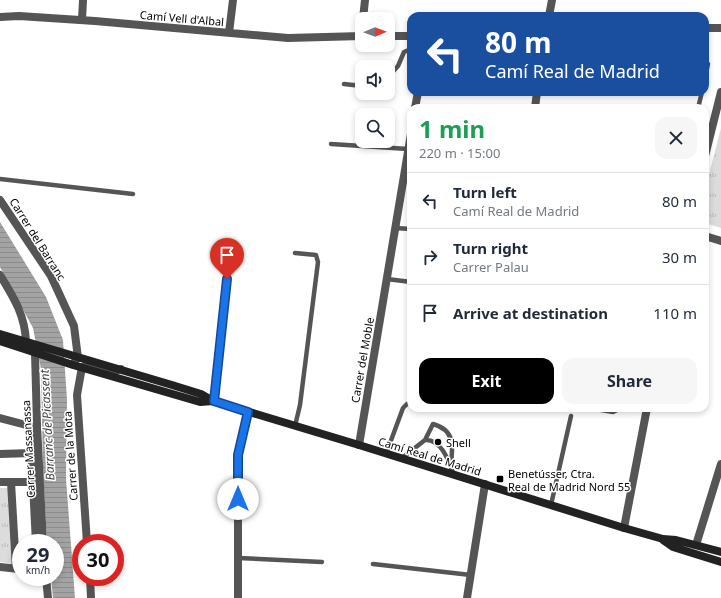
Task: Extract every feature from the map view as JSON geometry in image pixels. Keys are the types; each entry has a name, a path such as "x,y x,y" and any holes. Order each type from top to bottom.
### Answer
{"street":[{"path":"82,20 83,0"},
{"path":"229,33 233,0"},
{"path":"364,12 365,0"},
{"path":"550,12 552,0"},
{"name":"Camí Vell d'Albal","path":"0,17 19,16 82,20 288,38 355,36"},
{"path":"709,28 721,28"},
{"path":"395,36 407,36"},
{"path":"709,140 721,92"},
{"name":"Carrer del Moble","path":"359,445 407,155"},
{"name":"Carrer del Barranc","path":"0,200 50,276 74,326 74,361"},
{"path":"709,237 721,241"},
{"path":"0,275 15,300 24,320 29,343"},
{"name":"Camí Real de Madrid","path":"0,334 29,343 74,361 121,370 201,394 214,401 248,412 386,454 452,471 485,484 624,528 663,539 676,540 721,552"},
{"path":"0,341 35,353 74,361"},
{"name":"Carrer Massanassa","path":"35,353 43,534"},
{"name":"Camí Real de Madrid","path":"74,361 82,367 200,402 214,401"},
{"name":"Camí Real de Madrid","path":"82,367 90,366 112,372 121,370"},
{"name":"Carrer de la Mota","path":"82,367 77,395 86,534"},
{"path":"238,598 238,455 248,412"},
{"path":"624,528 646,412"},
{"name":"Carrer Massanassa","path":"0,418 30,426 36,534"},
{"path":"0,454 32,453"},
{"path":"696,546 721,464"},
{"path":"0,482 33,482"},
{"path":"11,482 15,534"},
{"path":"467,598 485,484"},
{"name":"Camí Real de Madrid","path":"663,539 674,547 721,562"},
{"path":"0,567 12,568"},
{"path":"47,586 48,598"},
{"path":"90,586 91,598"}],"lane":[{"path":"395,69 404,52 407,51"},
{"path":"344,84 355,85"},
{"path":"331,144 407,149"},
{"path":"0,179 133,194"},
{"path":"395,228 407,229"},
{"path":"294,252 316,255 318,262 300,405 295,426"},
{"path":"214,401 229,264"},
{"path":"387,279 407,282"},
{"path":"386,454 403,408 407,404"},
{"path":"551,505 571,416"},
{"path":"402,458 425,440 433,424 446,429 449,433 453,451 452,471"},
{"path":"425,440 438,444 448,459 452,471"},
{"path":"238,558 322,562"},
{"path":"373,564 471,576"}],"green space":[{"path":"721,128 721,228 709,224 709,174"},
{"path":"0,488 10,488 12,564 0,562"}],"water":[{"name":"Barranc de Picassent","path":"0,222 46,297 63,340 67,400 66,479 72,558 72,586 74,586 75,598 53,598 52,586 64,586 64,534 47,534 43,468 41,369 33,328 0,267"}],"place":[{"name":"Shell","path":"438,442"},
{"name":"Benetússer, Ctra. Real de Madrid Nord 55","path":"500,479"}],"route":[{"path":"227,279 214,401 248,412 238,455 238,499"}]}
